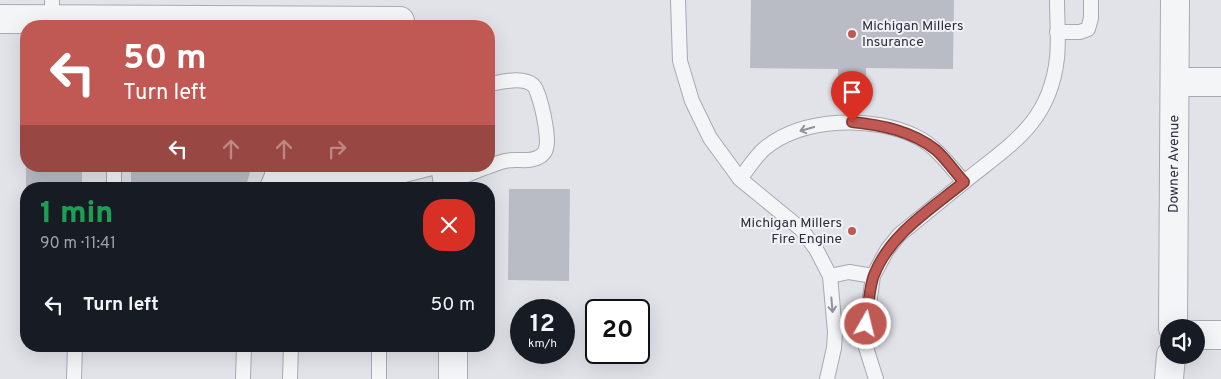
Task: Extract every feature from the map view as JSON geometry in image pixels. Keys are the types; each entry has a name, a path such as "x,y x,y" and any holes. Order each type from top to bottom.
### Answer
{"street":[{"name":"Downer Avenue","path":"1173,319 1176,0"},
{"path":"0,19 58,16 91,20"},
{"path":"328,20 401,16"},
{"path":"1175,82 1221,82"},
{"path":"1205,335 1221,335"},
{"path":"453,352 453,379"},
{"path":"1169,379 1170,364"}],"lane":[{"path":"678,0 680,61 692,101 710,138 740,179 801,229 816,249 830,276 835,332 834,348 827,379"},
{"path":"876,379 864,340 873,276 887,250 899,235 1016,140 1031,125 1043,107 1052,84 1057,58 1057,0"},
{"path":"1057,32 1080,32 1088,29 1091,18 1091,0"},
{"path":"495,83 524,80 533,85 539,93 547,139 546,148 540,157 532,160 509,160 495,164"},
{"path":"740,179 763,149 786,135 831,123 852,122 873,124 917,137 937,151 964,182"},
{"path":"289,172 393,178 445,176 461,172"},
{"path":"830,276 849,272 873,276"},
{"path":"74,379 75,352"},
{"path":"243,379 244,352"},
{"path":"290,379 291,352"},
{"path":"379,352 379,379"}],"building":[{"name":"Michigan Millers Insurance","path":"751,0 954,0 953,69 866,68 866,77 838,77 838,69 750,68"},
{"path":"26,172 82,172 82,182 26,182"},
{"path":"131,172 250,172 247,182 131,182"},
{"path":"509,189 570,189 569,281 508,280"}],"place":[{"name":"Michigan Millers Insurance","path":"852,34"},
{"name":"Michigan Millers Fire Engine","path":"852,231"}],"route":[{"path":"852,122 873,124 917,137 937,151 964,182 899,235 887,250 873,276 866,324"}]}
